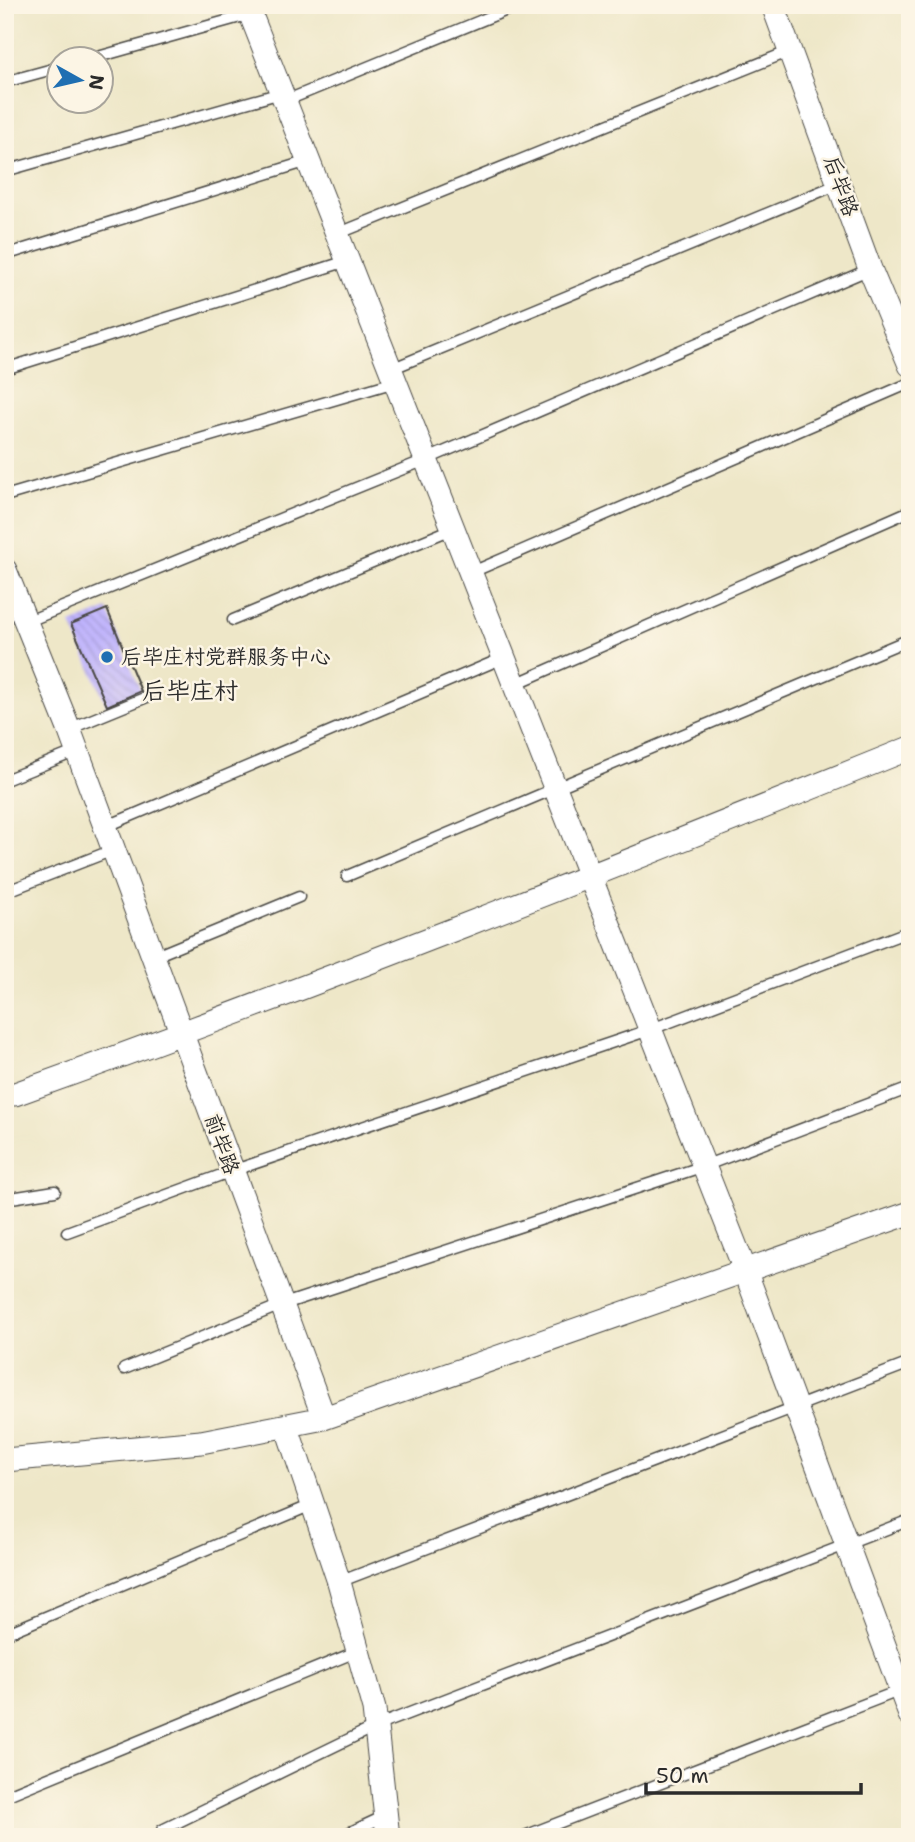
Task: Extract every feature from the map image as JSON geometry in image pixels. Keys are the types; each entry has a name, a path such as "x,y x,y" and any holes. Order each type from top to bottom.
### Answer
{"street":[{"name":"后毕路","path":"773,5 841,183 870,269 910,366"},
{"path":"249,10 744,1270 846,1544 905,1688 910,1715"},
{"name":"前毕路","path":"5,570 10,598 26,622 69,729 324,1418"},
{"path":"15,1094 182,1034 589,878 910,748"},
{"path":"5,1460 201,1441 324,1418 910,1213"},
{"path":"287,1427 339,1582 358,1651 376,1726 387,1826"}],"lane":[{"path":"5,171 283,97 519,5"},
{"path":"116,51 249,10"},
{"path":"337,233 790,51"},
{"path":"5,82 46,71"},
{"path":"5,255 308,162"},
{"path":"5,496 392,376 841,183"},
{"path":"5,369 347,261"},
{"path":"26,622 425,460 870,269"},
{"path":"470,573 910,383"},
{"path":"513,685 910,511"},
{"path":"233,620 452,529"},
{"path":"347,877 910,639"},
{"path":"105,827 503,658"},
{"path":"69,729 147,697"},
{"path":"5,780 77,751"},
{"path":"5,892 113,850"},
{"path":"153,957 299,897"},
{"path":"67,1232 232,1171 649,1030 910,931"},
{"path":"124,1369 281,1305 704,1167 910,1088"},
{"path":"5,1199 55,1191"},
{"path":"339,1582 910,1363"},
{"path":"5,1634 314,1504"},
{"path":"162,1830 376,1726 910,1520"},
{"path":"5,1796 358,1651"},
{"path":"522,1837 905,1688"},
{"path":"340,1837 387,1826"}],"building":[{"name":"后毕庄村党群服务中心","path":"107,609 141,691 107,706 71,624"}],"place":[{"name":"后毕庄村党群服务中心","path":"107,657"}],"district":[{"name":"后毕庄村","path":"190,691"}]}
